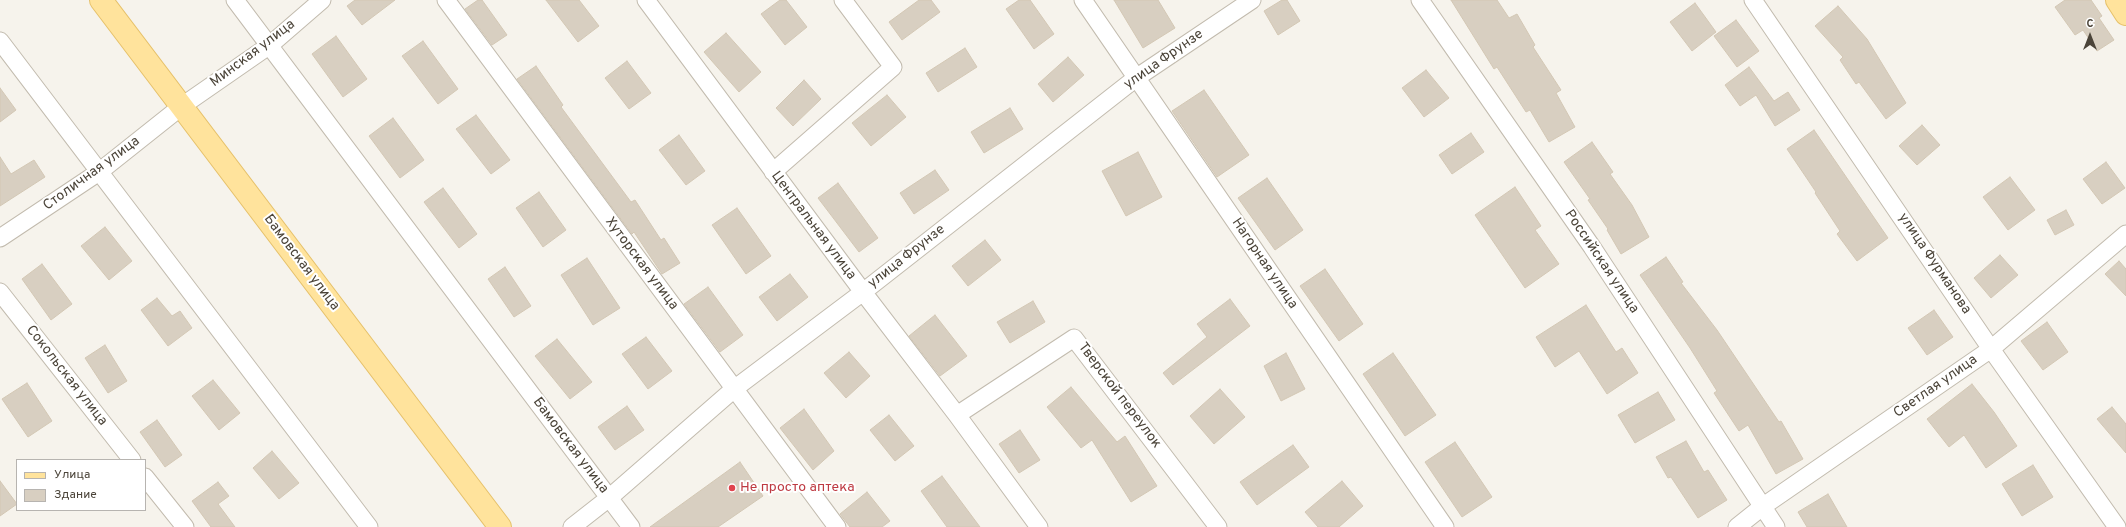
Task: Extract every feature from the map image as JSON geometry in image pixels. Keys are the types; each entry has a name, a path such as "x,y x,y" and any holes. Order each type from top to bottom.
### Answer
{"main road":[{"name":"Бамовская улица","path":"101,0 500,527"},
{"path":"2117,0 2126,14"}],"street":[{"name":"Бамовская улица","path":"235,0 631,527"},
{"name":"Минская улица","path":"182,106 270,45 322,0"},
{"name":"Хуторская улица","path":"446,0 837,527"},
{"name":"Центральная улица","path":"646,0 773,172 957,415 1039,527"},
{"path":"773,172 893,67 843,0"},
{"name":"Нагорная улица","path":"1083,0 1445,527"},
{"name":"улица Фрунзе","path":"572,527 609,498 734,389 863,292 1136,78 1252,0"},
{"name":"Российская улица","path":"1420,0 1592,247 1776,527"},
{"name":"улица Фурманова","path":"1753,0 1991,349 2117,527"},
{"path":"0,41 369,527"},
{"name":"Столичная улица","path":"0,238 99,172 182,106"},
{"name":"Светлая улица","path":"1737,527 1762,507 1991,349 2126,234"},
{"name":"Сокольская улица","path":"0,292 131,459"},
{"name":"Тверской переулок","path":"957,415 1074,338 1218,527"},
{"path":"146,478 185,527"}],"building":[{"path":"355,0 395,0 362,25 347,6"},
{"path":"478,0 482,0 507,35 492,45 465,9"},
{"path":"546,0 579,0 599,26 578,42"},
{"path":"780,0 786,0 807,27 785,45 761,14"},
{"path":"919,0 931,0 940,12 902,40 889,22"},
{"path":"1019,0 1030,0 1054,34 1034,49 1006,9"},
{"path":"1114,0 1158,0 1175,28 1143,48"},
{"path":"1282,0 1287,0 1300,21 1278,35 1264,11"},
{"path":"1451,0 1497,0 1509,18 1517,14 1535,45 1533,47 1561,90 1556,93 1575,127 1549,142 1530,110 1526,112 1497,67 1494,69"},
{"path":"2065,0 2091,0 2102,16 2099,18 2114,40 2097,51 2083,30 2075,35 2055,7"},
{"path":"1695,3 1716,32 1692,51 1670,22"},
{"path":"1838,6 1867,39 1906,103 1886,119 1859,82 1856,84 1840,60 1843,57 1815,26"},
{"path":"1736,20 1759,51 1737,67 1714,36"},
{"path":"726,33 761,72 739,92 704,52"},
{"path":"336,36 367,79 343,97 312,54"},
{"path":"423,41 458,89 438,104 402,56"},
{"path":"965,48 977,67 938,92 926,73"},
{"path":"1068,57 1084,75 1053,102 1038,84"},
{"path":"627,61 651,93 629,109 605,78"},
{"path":"536,66 563,105 561,107 631,202 635,200 661,240 664,238 680,263 662,274 634,232 632,234 517,79"},
{"path":"1749,67 1774,101 1788,92 1800,110 1775,126 1756,95 1740,106 1725,85"},
{"path":"1426,70 1449,98 1424,117 1402,88"},
{"path":"804,80 821,99 793,126 776,108"},
{"path":"0,88 16,110 0,122"},
{"path":"1204,90 1249,155 1217,177 1172,111"},
{"path":"887,95 906,117 871,146 852,123"},
{"path":"1010,108 1023,129 984,153 971,132"},
{"path":"476,115 510,160 491,174 456,129"},
{"path":"393,118 424,160 400,178 369,136"},
{"path":"1922,125 1940,145 1917,165 1899,146"},
{"path":"1814,130 1888,238 1857,261 1837,234 1840,231 1787,149"},
{"path":"1471,133 1484,152 1452,174 1439,155"},
{"path":"679,135 705,171 686,185 659,150"},
{"path":"1592,142 1613,172 1610,174 1632,205 1649,237 1621,254 1607,230 1608,229 1588,200 1590,199 1564,162"},
{"path":"1138,152 1162,197 1126,216 1102,171"},
{"path":"0,157 11,174 34,160 45,177 0,206"},
{"path":"2106,162 2125,188 2102,204 2083,179"},
{"path":"935,170 949,190 914,214 900,193"},
{"path":"2010,177 2035,210 2008,230 1983,197"},
{"path":"1267,178 1303,230 1275,250 1238,198"},
{"path":"838,183 878,238 859,252 818,198"},
{"path":"1515,187 1541,226 1535,230 1559,264 1525,288 1475,215"},
{"path":"443,188 477,234 459,248 424,202"},
{"path":"539,192 566,230 543,247 516,208"},
{"path":"737,208 771,256 746,274 712,225"},
{"path":"2066,210 2074,225 2055,235 2047,220"},
{"path":"105,227 132,261 109,280 81,246"},
{"path":"985,240 1001,260 968,286 952,266"},
{"path":"2000,255 2018,275 1991,298 1974,278"},
{"path":"1666,257 1683,282 1681,283 1717,330 1779,422 1781,421 1803,459 1776,474 1748,425 1739,431 1714,393 1717,391 1690,348 1640,275"},
{"path":"587,258 620,308 593,325 561,275"},
{"path":"2119,261 2126,269 2126,296 2105,274"},
{"path":"42,264 72,304 51,320 22,279"},
{"path":"505,267 531,306 514,317 488,279"},
{"path":"1325,269 1363,324 1339,341 1300,286"},
{"path":"790,274 808,297 777,321 759,297"},
{"path":"708,287 743,335 720,352 684,304"},
{"path":"157,298 172,316 180,311 192,328 168,346 141,310"},
{"path":"1230,299 1250,326 1173,385 1163,373 1207,337 1197,324"},
{"path":"1033,301 1045,322 1010,343 997,322"},
{"path":"1586,305 1616,352 1622,348 1638,373 1607,394 1579,351 1555,367 1536,337"},
{"path":"1934,310 1953,337 1927,355 1908,328"},
{"path":"935,315 967,356 940,376 909,336"},
{"path":"2047,322 2068,352 2043,370 2021,341"},
{"path":"646,337 672,371 648,389 622,354"},
{"path":"557,339 592,382 570,399 535,356"},
{"path":"105,345 127,381 108,393 85,358"},
{"path":"849,352 870,376 846,398 824,373"},
{"path":"1286,353 1305,389 1281,401 1264,366"},
{"path":"1393,353 1436,415 1405,436 1363,374"},
{"path":"213,380 240,413 219,430 192,396"},
{"path":"27,383 52,421 28,437 2,399"},
{"path":"1972,384 1994,412 2017,446 1986,468 1964,435 1949,447 1927,419"},
{"path":"1071,387 1117,442 1125,436 1157,486 1131,502 1092,440 1081,448 1047,407"},
{"path":"1220,389 1245,417 1214,444 1190,416"},
{"path":"1658,392 1675,420 1635,443 1618,415"},
{"path":"627,406 644,430 615,450 598,427"},
{"path":"2112,407 2126,424 2126,453 2097,419"},
{"path":"804,409 834,451 813,470 780,428"},
{"path":"889,415 914,446 895,461 870,430"},
{"path":"157,420 182,455 165,467 140,432"},
{"path":"1020,430 1040,460 1019,473 999,444"},
{"path":"1686,441 1704,472 1708,470 1727,500 1698,518 1671,477 1668,478 1656,457"},
{"path":"1455,442 1492,497 1462,517 1425,462"},
{"path":"1293,445 1309,467 1257,505 1240,482"},
{"path":"272,451 299,483 279,499 253,468"},
{"path":"740,462 763,496 718,527 650,527"},
{"path":"2033,465 2053,497 2022,516 2002,484"},
{"path":"942,476 980,527 947,527 921,491"},
{"path":"0,481 16,505 0,516"},
{"path":"1342,481 1363,506 1339,527 1318,527 1305,512"},
{"path":"218,482 229,496 218,504 235,527 211,527 192,501"},
{"path":"867,492 890,521 882,527 850,527 840,514"},
{"path":"1828,494 1847,527 1807,527 1798,512"}],"place":[{"name":"Не просто аптека","path":"732,488"}]}
